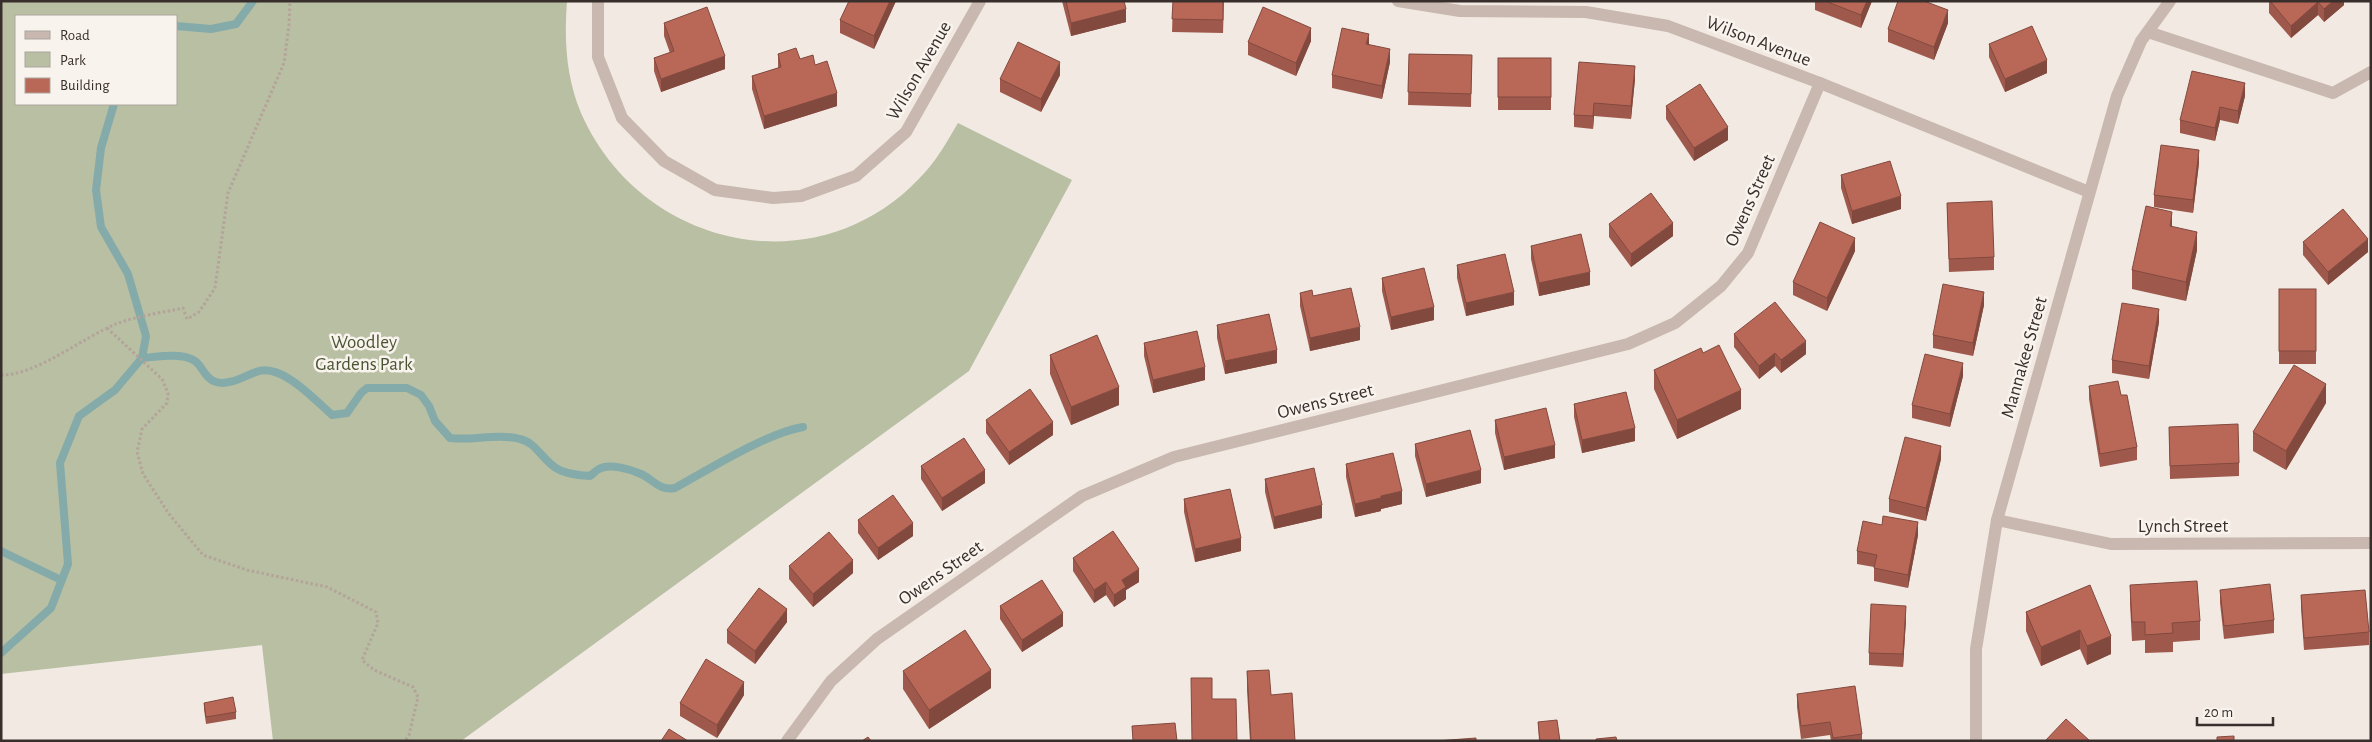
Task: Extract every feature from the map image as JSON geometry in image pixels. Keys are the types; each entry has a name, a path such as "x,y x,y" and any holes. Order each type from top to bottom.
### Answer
{"street":[{"name":"Wilson Avenue","path":"598,1 598,57 622,118 664,161 715,190 773,198 801,196 856,176 906,132 980,1"},
{"name":"Wilson Avenue","path":"1398,1 1460,11 1586,12 1668,26 1820,83 2089,192"},
{"name":"Mannakee Street","path":"1976,741 1976,649 1997,520 2117,96 2141,41 2170,1"},
{"path":"2148,32 2334,93 2371,72"},
{"name":"Owens Street","path":"787,741 831,681 877,639 1082,496 1174,457 1628,344 1675,323 1721,286 1748,253 1820,83"},
{"name":"Lynch Street","path":"1997,520 2111,544 2371,543"}],"path":[{"path":"1,375 11,375 49,359 117,324 182,308 187,319 199,312 215,288 228,193 284,63 290,1"},
{"path":"107,328 114,337 162,379 168,393 167,403 142,429 137,452 143,474 169,514 203,555 247,570 327,587 376,612 378,623 362,660 374,670 413,686 418,697 409,735 405,741"}],"green space":[{"name":"Woodley Gardens Park","path":"1,1 567,1 566,44 572,86 581,113 609,160 646,197 690,223 739,238 789,241 838,231 885,207 927,170 958,123 1072,180 969,371 461,741 273,741 262,645 1,674"}],"building":[{"path":"849,1 890,1 874,36 840,20"},
{"path":"1066,1 1124,1 1126,9 1071,23"},
{"path":"1173,1 1223,1 1223,20 1172,19"},
{"path":"1825,1 1867,1 1861,15"},
{"path":"1898,1 1924,1 1948,10 1934,47 1888,29"},
{"path":"2270,1 2333,1 2324,9 2318,2 2291,26"},
{"path":"707,7 725,56 661,79 654,58 674,51 664,23"},
{"path":"1263,7 1311,28 1296,63 1248,42"},
{"path":"2032,26 2047,60 2005,79 1989,44"},
{"path":"1342,28 1369,34 1366,44 1390,49 1382,86 1332,75"},
{"path":"1018,42 1060,62 1041,99 1000,79"},
{"path":"796,48 800,59 813,55 815,65 827,61 837,93 764,116 752,76 781,67 778,54"},
{"path":"1409,54 1472,55 1471,94 1408,92"},
{"path":"1498,58 1551,58 1551,97 1498,97"},
{"path":"1579,62 1635,66 1631,106 1594,103 1593,116 1574,115"},
{"path":"2192,71 2245,83 2238,111 2220,107 2215,128 2180,120"},
{"path":"1700,84 1728,127 1694,148 1666,106"},
{"path":"2161,145 2199,150 2193,200 2154,195"},
{"path":"1890,161 1901,196 1852,211 1841,175"},
{"path":"1651,193 1673,223 1631,254 1609,224"},
{"path":"1992,201 1994,257 1949,259 1947,203"},
{"path":"2146,206 2172,212 2170,226 2197,232 2186,282 2132,270"},
{"path":"2343,209 2368,239 2328,272 2303,242"},
{"path":"1820,222 1855,238 1827,298 1793,282"},
{"path":"1581,234 1590,272 1539,283 1531,246"},
{"path":"1505,254 1514,292 1466,303 1457,265"},
{"path":"1424,268 1434,307 1391,317 1382,278"},
{"path":"1943,284 1984,292 1973,343 1933,335"},
{"path":"1351,288 1360,327 1310,338 1300,293 1312,290 1313,296"},
{"path":"2279,289 2316,289 2316,351 2279,351"},
{"path":"1775,302 1806,341 1781,360 1775,353 1759,366 1734,334"},
{"path":"2122,303 2159,309 2149,366 2112,360"},
{"path":"1269,314 1277,350 1225,361 1217,325"},
{"path":"1197,331 1205,367 1153,380 1144,343"},
{"path":"1097,335 1119,387 1071,407 1050,355"},
{"path":"1719,345 1741,390 1677,420 1654,370 1701,348 1703,353"},
{"path":"1925,354 1963,363 1950,414 1912,405"},
{"path":"2294,365 2326,384 2286,451 2253,432"},
{"path":"2118,381 2121,395 2127,395 2137,447 2100,454 2089,386"},
{"path":"1030,389 1053,422 1009,452 986,420"},
{"path":"1626,392 1635,428 1582,440 1574,404"},
{"path":"1546,408 1555,445 1504,457 1495,420"},
{"path":"2238,424 2239,463 2170,466 2169,427"},
{"path":"1470,430 1481,470 1426,484 1415,444"},
{"path":"1905,437 1941,446 1926,508 1889,499"},
{"path":"964,438 985,470 942,498 921,466"},
{"path":"1393,453 1402,491 1355,504 1346,464"},
{"path":"1314,468 1322,505 1274,517 1265,479"},
{"path":"1230,489 1241,538 1195,549 1184,499"},
{"path":"893,495 913,523 878,548 858,520"},
{"path":"1883,516 1918,522 1908,575 1874,568 1877,555 1857,551 1863,521 1882,525"},
{"path":"1113,531 1139,569 1122,580 1126,587 1114,595 1106,582 1094,590 1073,558"},
{"path":"829,532 853,560 813,594 789,566"},
{"path":"1042,580 1063,613 1022,640 1000,606"},
{"path":"2197,581 2200,621 2172,623 2173,633 2145,635 2145,622 2132,622 2130,585"},
{"path":"2270,584 2274,620 2224,626 2220,590"},
{"path":"2090,585 2111,636 2087,646 2080,630 2041,647 2026,612"},
{"path":"759,588 787,609 755,651 727,630"},
{"path":"2365,590 2369,632 2304,638 2301,595"},
{"path":"1871,604 1906,606 1903,654 1869,653"},
{"path":"965,630 991,670 929,710 903,671"},
{"path":"706,659 744,682 717,725 680,703"},
{"path":"1269,670 1271,695 1292,693 1295,741 1251,741 1247,671"},
{"path":"1191,678 1212,678 1212,699 1236,699 1237,741 1192,741"},
{"path":"1855,686 1862,734 1833,738 1830,722 1801,726 1797,694"},
{"path":"233,697 236,712 206,717 204,703"},
{"path":"2066,719 2090,741 2045,741"},
{"path":"1557,720 1560,741 1540,741 1538,722"},
{"path":"1175,723 1177,741 1133,741 1132,726"},
{"path":"669,729 688,741 661,741"},
{"path":"2234,736 2234,741 2217,741 2217,737"},
{"path":"868,737 871,741 862,741"},
{"path":"1616,737 1617,741 1596,741 1596,739"},
{"path":"1476,738 1476,741 1436,741"}],"waterway":[{"path":"178,26 211,29 236,24 253,1"},
{"path":"1,653 51,608 68,564 60,463 79,416 115,390 142,358 146,336 128,274 101,227 96,190 101,148 114,105"},
{"path":"142,358 169,356 190,358 198,364 209,378 221,383 231,382 256,372 266,370 276,372 297,384 332,415 347,413 361,393 367,388 407,388 421,395 429,406 435,421 450,438 511,437 520,439 535,447 551,465 564,472 590,476 603,467 620,467 641,474 669,489 675,488 773,436 803,427"},
{"path":"1,551 61,580"}]}
